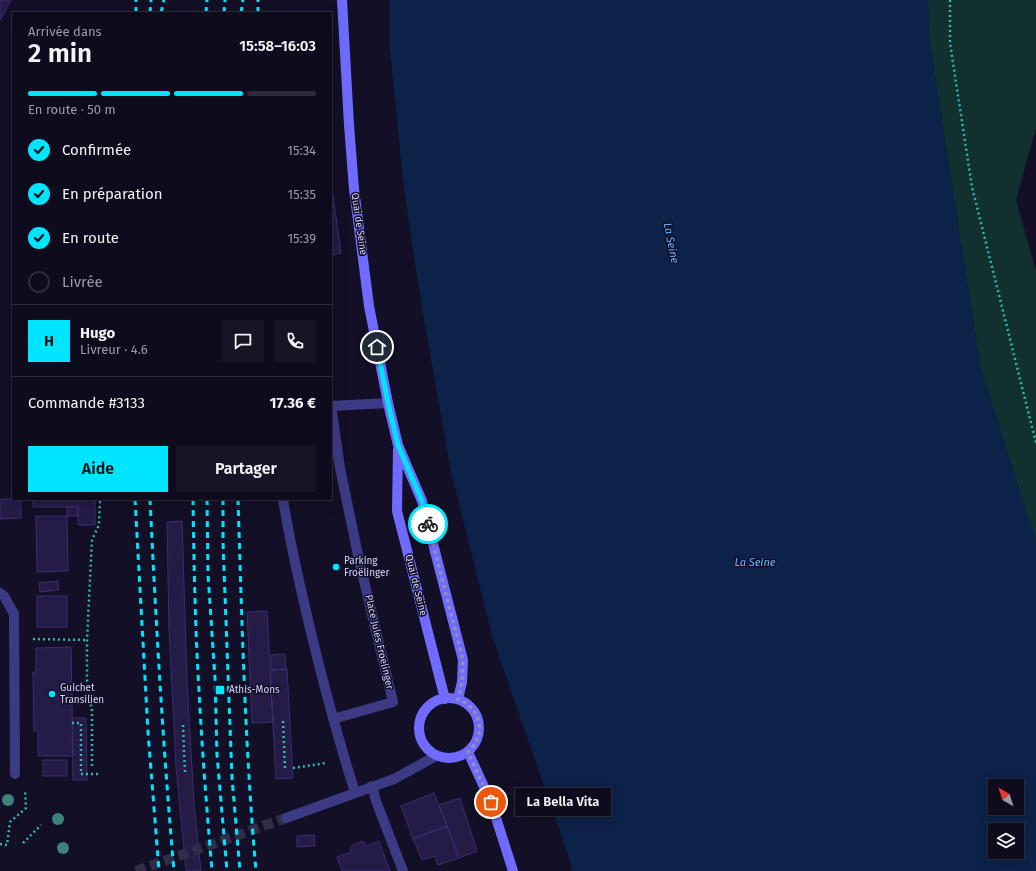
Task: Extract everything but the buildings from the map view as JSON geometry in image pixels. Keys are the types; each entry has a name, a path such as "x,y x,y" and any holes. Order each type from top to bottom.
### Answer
{"main road":[{"name":"Quai de Seine","path":"342,0 348,118 354,189 369,306 388,403 398,445 422,501 463,660 462,682 458,699"},
{"name":"Quai de Seine","path":"398,445 397,511 445,699"},
{"path":"448,698 458,699 468,704 479,720 480,730 477,740 464,755 455,758 436,756 428,750 422,742 419,732 423,713 430,705 438,700 448,698"},
{"path":"468,752 491,802 513,871"}],"street":[{"path":"332,405 388,403"},
{"name":"Place Jules Froelinger","path":"332,412 341,476 359,560 393,702 333,719"},
{"path":"283,500 310,628 333,719 356,792"},
{"path":"0,593 4,596 14,614 15,774"},
{"path":"286,818 394,779 436,756"},
{"path":"372,786 376,801 403,871"}],"path":[{"path":"950,0 950,43 972,187 1036,443"},
{"path":"92,766 92,710 87,688 87,640 92,540 99,525 100,500"},
{"path":"14,639 87,640"},
{"path":"283,721 285,768"},
{"path":"72,723 81,723 81,774 98,774"},
{"path":"183,725 185,772"},
{"path":"293,768 345,761"},
{"path":"0,844 7,845 10,822 26,808"},
{"path":"23,843 42,825"}],"green space":[{"path":"928,0 1036,0 1036,128 1016,200 1036,271 1036,541 981,371 929,38"}],"water":[{"name":"La Seine","path":"389,0 928,0 929,38 981,371 1036,541 1036,871 572,871 568,855 493,639 451,472 421,302 403,182 390,49"}],"tunnel":[{"path":"136,871 286,818"}],"railway":[{"path":"136,0 136,12"},
{"path":"150,12 151,0"},
{"path":"161,12 164,0"},
{"path":"206,12 207,0"},
{"path":"224,12 225,0"},
{"path":"241,12 243,0"},
{"path":"258,0 258,12"},
{"path":"135,500 148,732 159,871"},
{"path":"150,500 166,778 174,871"},
{"path":"193,500 198,666 203,758 212,871"},
{"path":"207,500 208,574 215,678 217,755 227,871"},
{"path":"223,500 223,543 232,778 240,871"},
{"path":"238,500 247,732 256,871"}],"way so far":[{"path":"428,524 463,660 462,682 458,699 468,704 479,720 480,730 477,740 468,752 491,802"}],"place":[{"name":"Parking Froëlinger","path":"336,567"},
{"name":"Athis-Mons","path":"220,690"},
{"name":"Guichet Transilien","path":"52,694"},
{"name":"La Bella Vita","path":"491,802"}],"route":[{"path":"377,347 398,445 422,501 428,524"}]}
